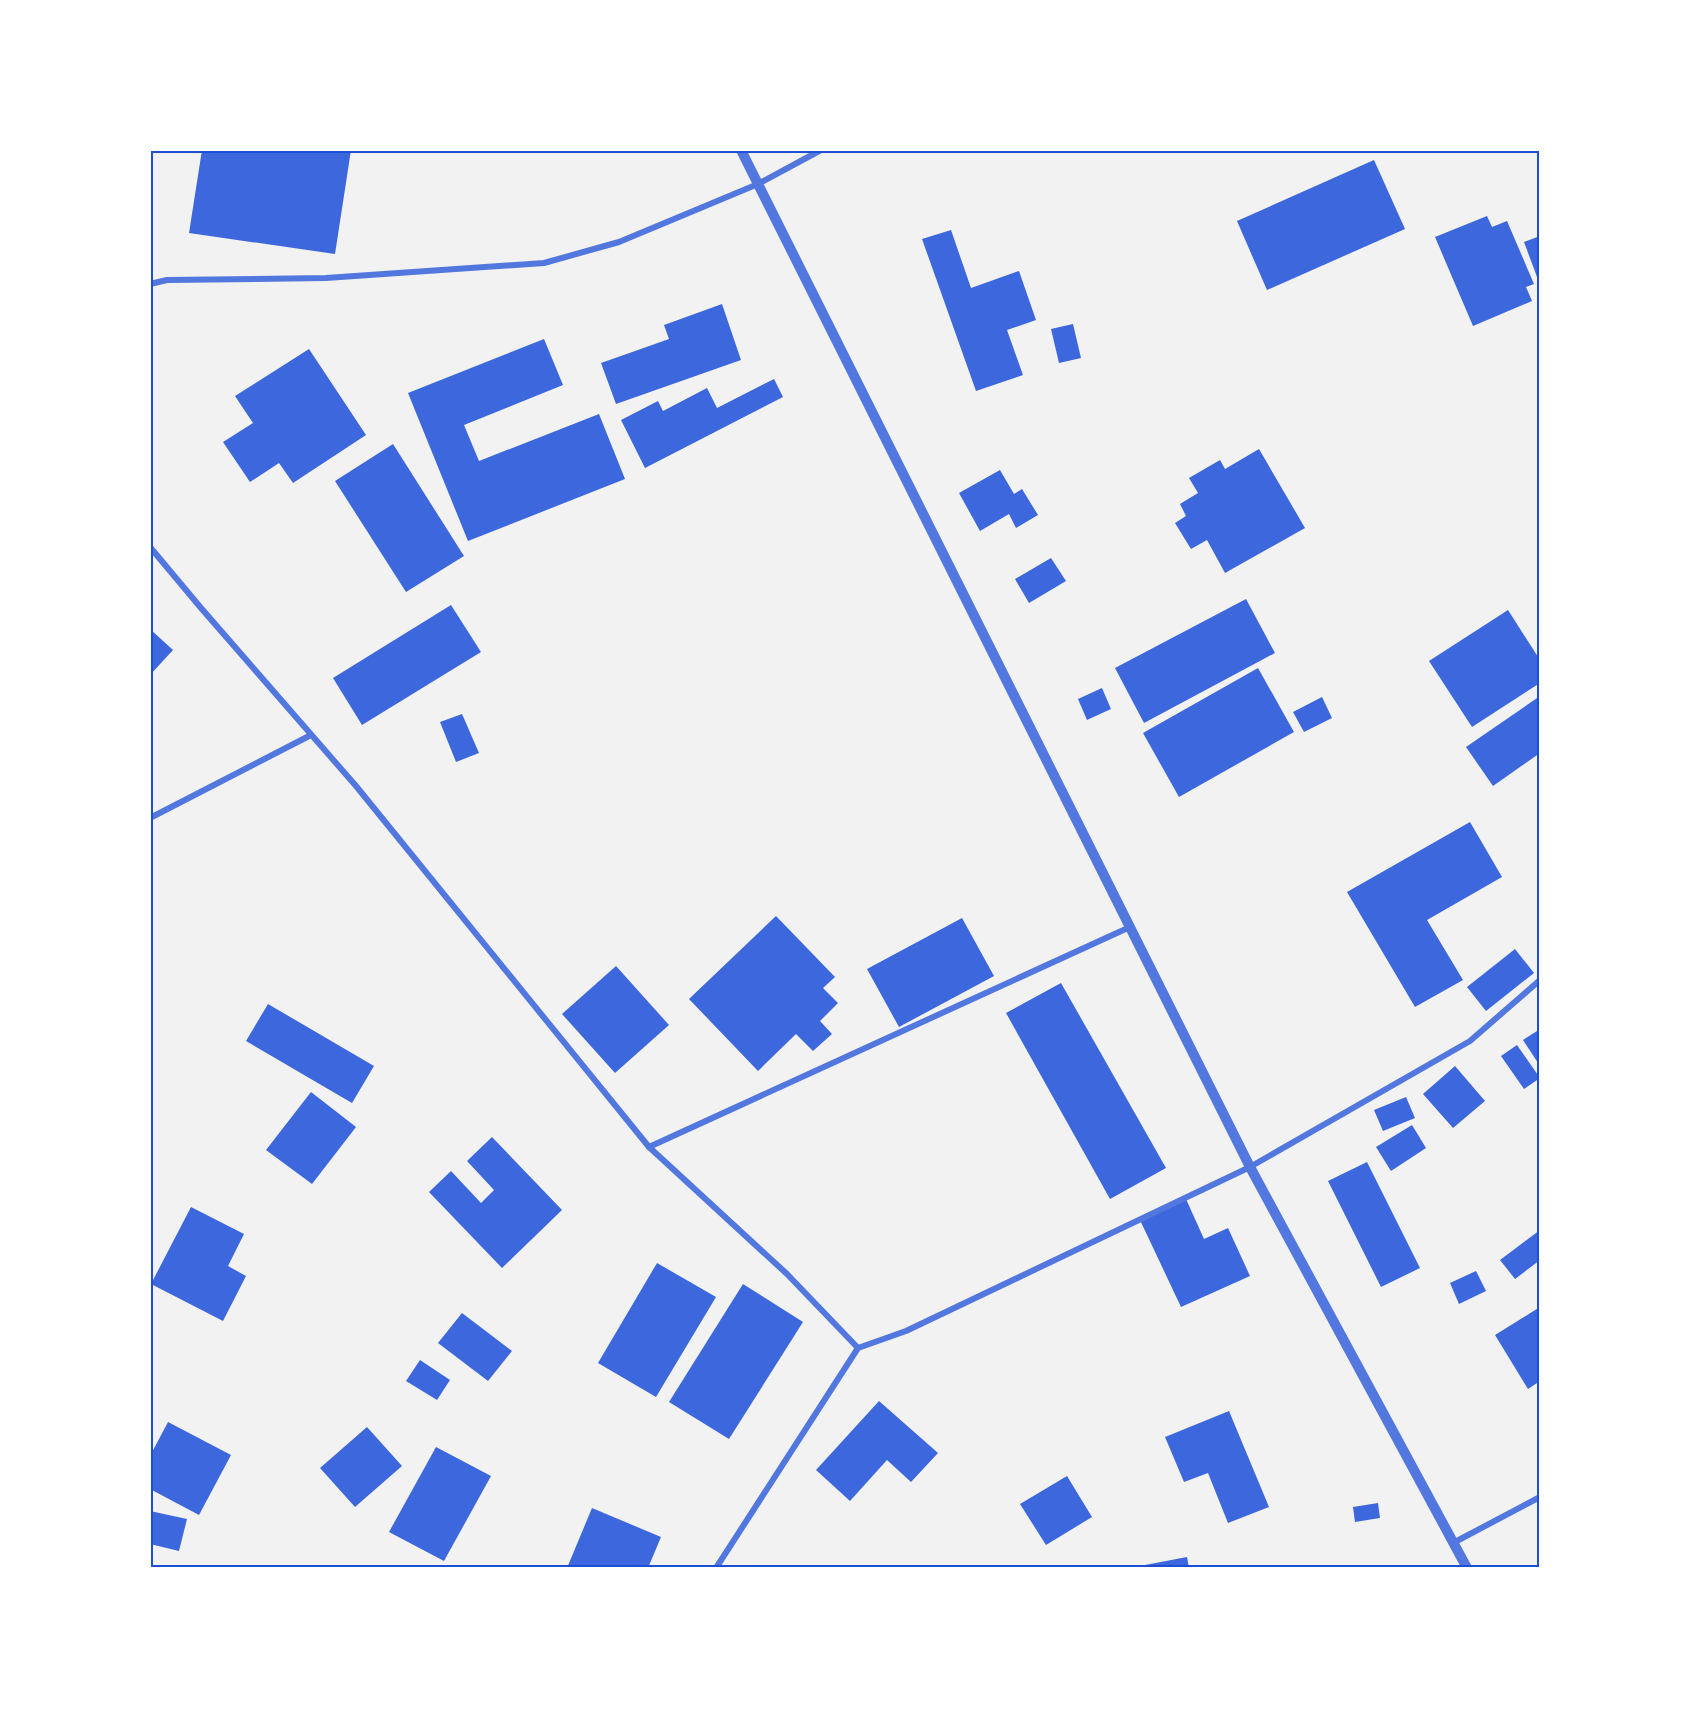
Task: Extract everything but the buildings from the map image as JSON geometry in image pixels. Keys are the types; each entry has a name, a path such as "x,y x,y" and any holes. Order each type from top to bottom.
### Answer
{"street":[{"path":"741,150 1250,1167 1467,1568"},
{"path":"150,284 167,279 326,278 544,263 619,242 758,184 821,150"},
{"path":"150,547 356,786 650,1147 787,1274 858,1348"},
{"path":"150,818 311,735"},
{"path":"650,1147 1130,927"},
{"path":"716,1568 858,1348 906,1331 1250,1167 1470,1041 1540,980"},
{"path":"1453,1543 1540,1497"}]}
